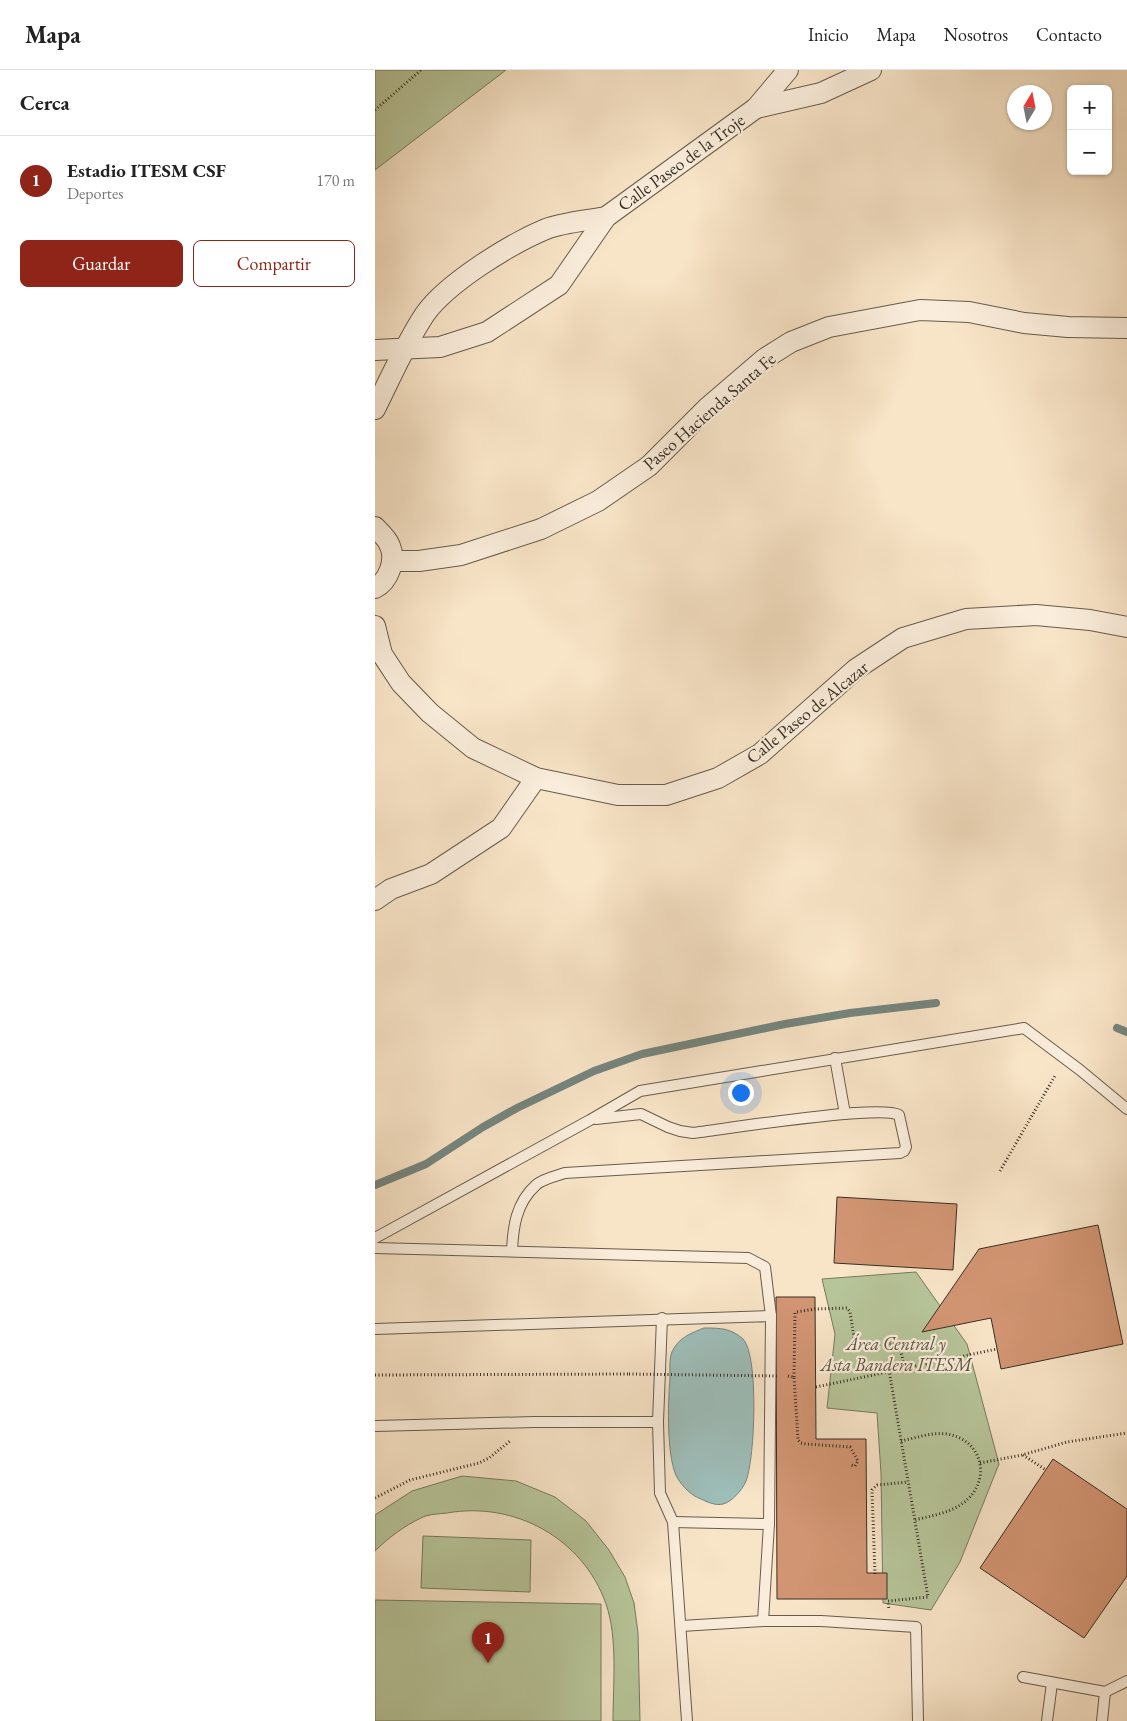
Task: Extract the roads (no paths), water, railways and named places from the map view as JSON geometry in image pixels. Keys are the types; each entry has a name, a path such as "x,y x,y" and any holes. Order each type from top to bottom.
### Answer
{"street":[{"path":"756,108 787,70"},
{"path":"756,108 821,93 871,70"},
{"name":"Calle Paseo de la Troje","path":"375,350 440,347 487,332 559,285 606,217 756,108"},
{"name":"Calle Paseo de la Troje","path":"375,409 425,314 441,295 495,256 547,228 606,217"},
{"name":"Paseo Hacienda Santa Fe","path":"393,561 419,561 461,556 541,529 598,501 649,466 708,407 764,360 791,342 829,327 920,310 969,312 1024,323 1068,327 1127,328"},
{"path":"375,527 385,536 391,547 393,561 389,575 375,588"},
{"name":"Calle Paseo de Alcazar","path":"375,626 383,654 401,683 430,713 473,748 535,778 618,795 666,795 718,778 760,754 856,669 903,638 966,619 1036,615 1090,620 1127,627"},
{"path":"380,891 431,874 501,828 535,778"}],"lane":[{"path":"375,1238 640,1091 1024,1028 1065,1058 1127,1109"},
{"path":"835,1058 845,1114"},
{"path":"512,1252 513,1227 520,1206 536,1184 565,1173 899,1153 904,1151 906,1147 899,1114 890,1111 845,1114 693,1133 668,1127 641,1114 590,1120"},
{"path":"375,1248 748,1258 765,1267 771,1316 769,1524 763,1621"},
{"path":"375,1329 662,1318 771,1316"},
{"path":"662,1318 658,1422 660,1493 673,1522 687,1721"},
{"path":"375,1426 534,1422 658,1422"},
{"path":"673,1522 769,1524"},
{"path":"681,1626 763,1621 821,1621 916,1627 918,1721"},
{"path":"1023,1678 1105,1692 1127,1681"},
{"path":"1047,1721 1052,1683"},
{"path":"1102,1721 1105,1692"}],"water":[{"path":"704,1328 725,1329 739,1335 743,1339 748,1349 753,1385 752,1452 746,1481 740,1491 730,1501 720,1504 698,1498 682,1485 674,1470 671,1459 668,1415 671,1355 681,1340"}],"waterway":[{"path":"375,1185 426,1164 483,1127 517,1108 594,1071 642,1054 785,1024 850,1013 936,1003"},
{"path":"1117,1028 1127,1032"}],"place":[{"name":"Estadio ITESM CSF","path":"488,1663"}],"park label":[{"name":"Área Central y Asta Bandera ITESM","path":"896,1353"}]}
